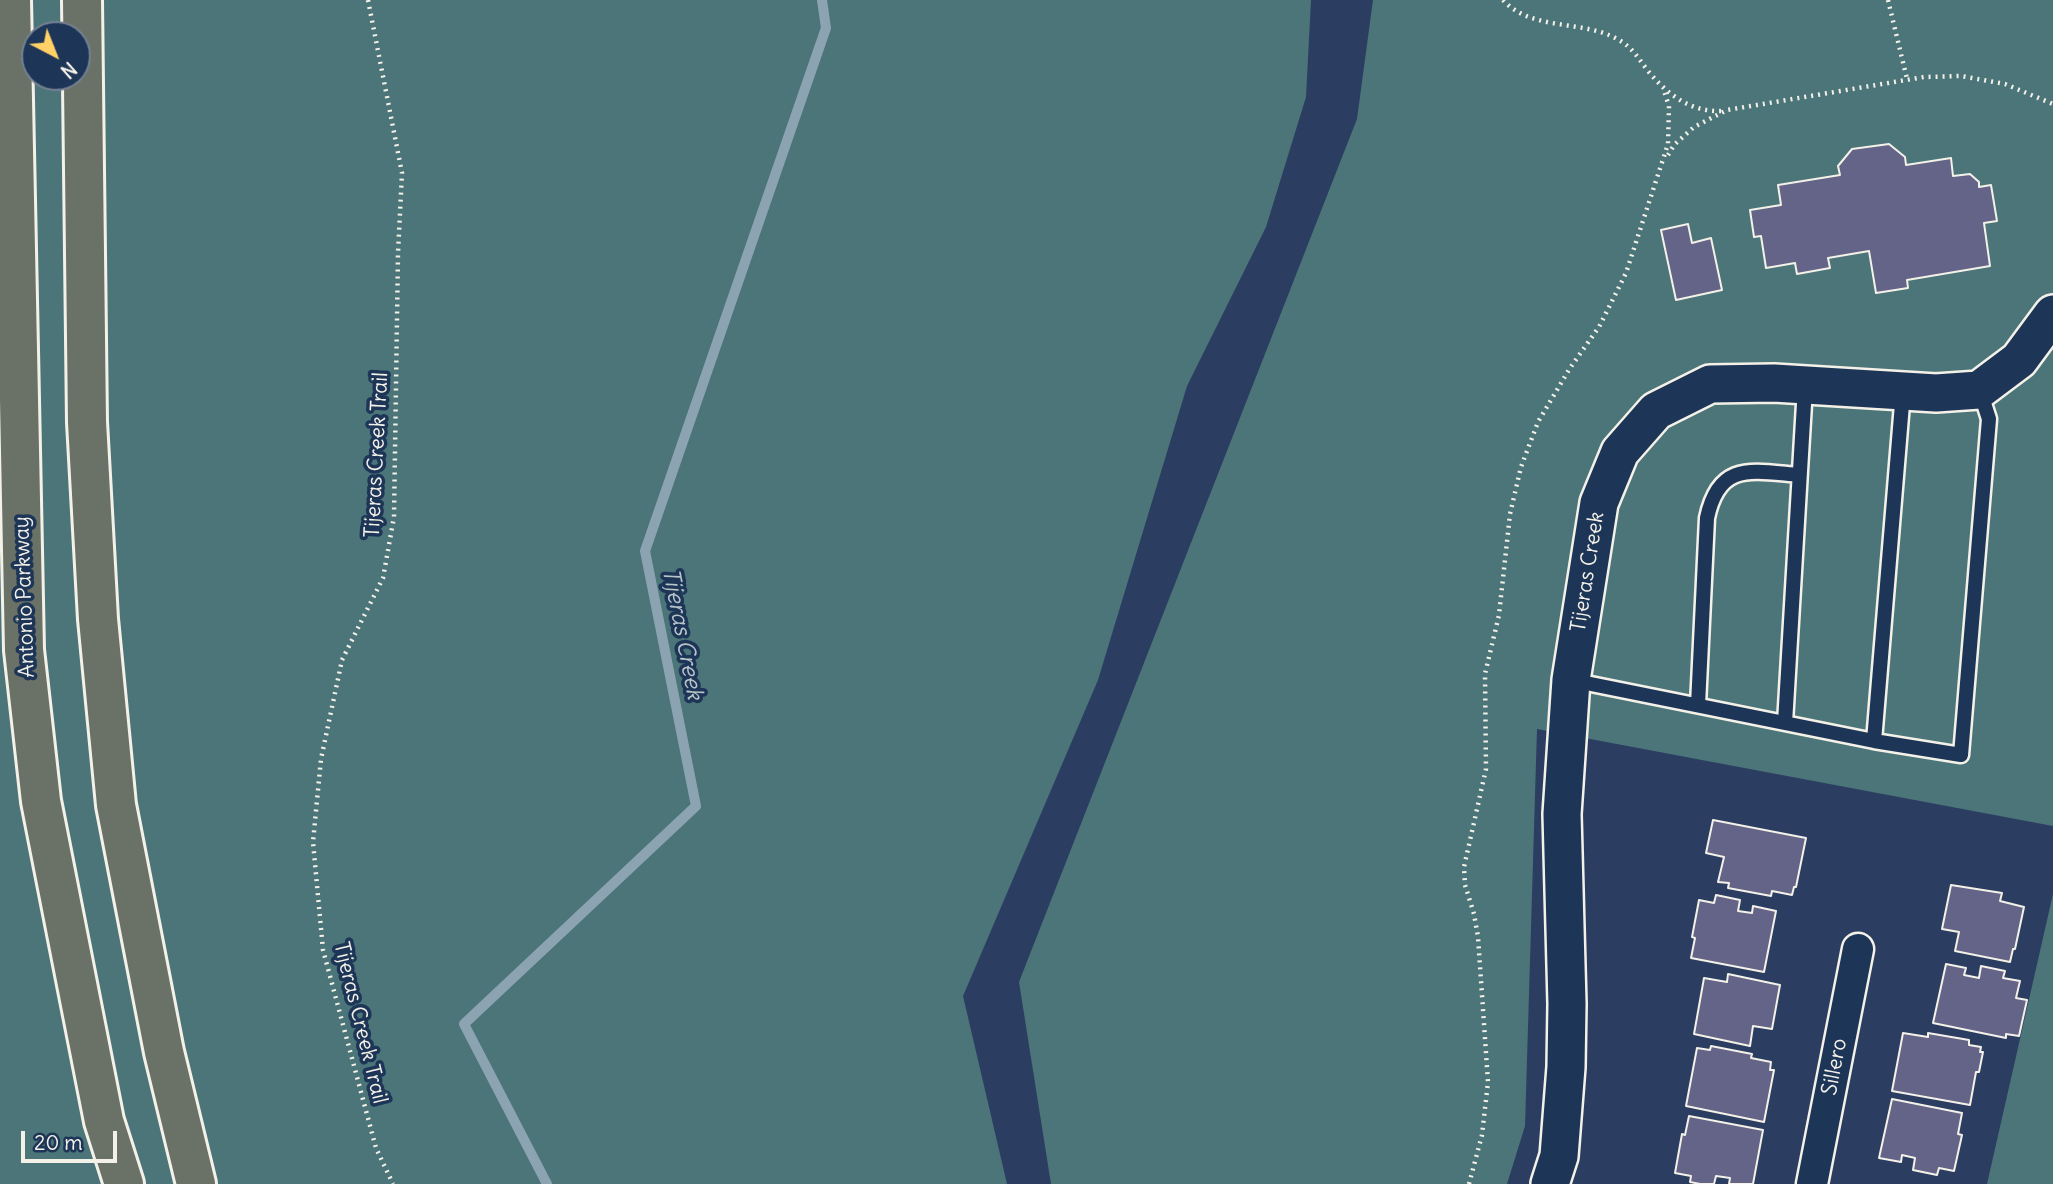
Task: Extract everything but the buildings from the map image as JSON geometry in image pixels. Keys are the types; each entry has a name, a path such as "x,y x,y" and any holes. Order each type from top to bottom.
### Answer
{"main road":[{"name":"Antonio Parkway","path":"12,0 24,650 41,801 104,1121 124,1184"},
{"path":"82,0 87,422 99,632 116,805 164,1052 196,1184"}],"street":[{"path":"1979,390 2019,360 2053,314"},
{"name":"Tijeras Creek","path":"1550,1184 1559,1156 1566,1068 1562,814 1571,680 1599,503 1620,452 1656,411 1710,384 1774,383 1903,393 1979,390"},
{"name":"Sillero","path":"1812,1184 1858,949"}],"lane":[{"path":"1785,723 1805,385"},
{"path":"1571,680 1874,741 1961,755 1989,419 1979,390"},
{"path":"1874,741 1903,393"},
{"path":"1698,705 1707,518 1711,497 1721,483 1737,474 1756,472 1799,475"}],"path":[{"name":"Tijeras Creek Trail","path":"368,0 402,173 398,253 394,517 383,578 342,660 321,759 313,842 323,950 376,1148 393,1184"},
{"path":"1503,0 1519,13 1533,18 1618,39 1633,50 1663,88 1684,103 1708,111 1907,79 1961,76 2005,84 2053,104"},
{"path":"1888,0 1907,79"},
{"path":"1469,1184 1482,1135 1488,1082 1478,937 1465,884 1464,867 1486,769 1485,674 1499,615 1510,514 1521,467 1538,422 1570,368 1599,327 1626,273 1665,159 1670,126 1669,106 1663,88"},
{"path":"1665,159 1674,145 1695,127 1727,110"}],"green space":[{"path":"0,0 1311,0 1306,97 1266,227 1187,386 1098,680 963,996 1007,1184 0,1184"},
{"path":"1373,0 2053,0 2053,826 1537,729 1525,1126 1507,1184 1051,1184 1019,982 1357,119"},
{"path":"2053,894 2053,1184 1987,1184"}],"waterway":[{"name":"Tijeras Creek","path":"547,1184 464,1024 696,806 645,551 826,28 822,0"}]}
